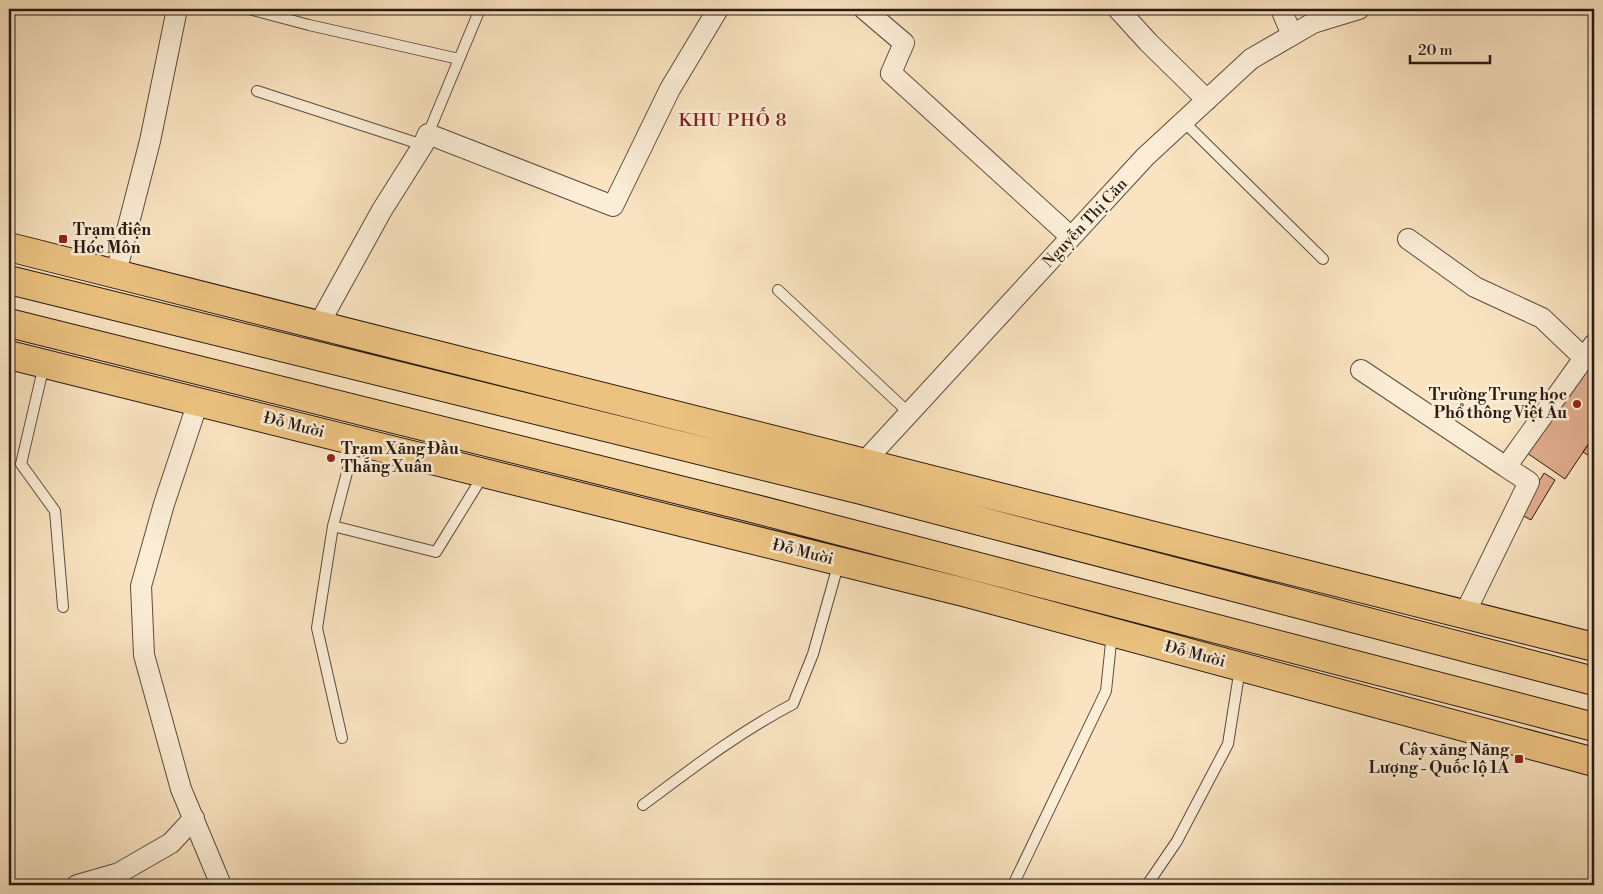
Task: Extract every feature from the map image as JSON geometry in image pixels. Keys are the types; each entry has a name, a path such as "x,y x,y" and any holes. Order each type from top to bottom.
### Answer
{"highway":[{"path":"9,247 866,460 1594,646"},
{"path":"9,280 861,490 1594,681"},
{"name":"Đỗ Mười","path":"9,323 762,511 1594,727"},
{"name":"Đỗ Mười","path":"9,355 967,593 1594,762"}],"street":[{"path":"116,273 150,141 177,9"},
{"path":"319,324 382,210 426,139 613,206 670,89 718,9"},
{"path":"864,9 904,43 891,73 1071,237"},
{"path":"1118,9 1148,42 1207,100"},
{"path":"1281,9 1292,35"},
{"name":"Nguyễn Thị Căn","path":"866,460 1145,157 1250,59 1313,23 1359,9"},
{"path":"1408,239 1475,286 1542,318 1589,351 1506,467"},
{"path":"1361,370 1529,482 1465,613"},
{"path":"198,402 164,504 142,586 144,655 182,789 221,885"},
{"path":"861,490 866,460"},
{"path":"77,885 119,873 171,843 194,818"}],"lane":[{"path":"250,9 308,25 459,59"},
{"path":"257,92 426,139 480,9"},
{"path":"1183,122 1323,259"},
{"path":"778,290 909,413"},
{"path":"44,364 20,464 56,511 63,607"},
{"path":"342,738 317,628 333,526 356,441"},
{"path":"333,526 436,552 485,473"},
{"path":"642,805 765,718 793,704 812,654 839,561"},
{"path":"1013,885 1106,691 1112,632"},
{"path":"1147,885 1177,841 1228,744 1240,666"}],"building":[{"path":"1594,355 1594,436 1565,479 1527,453"},
{"path":"1594,436 1594,459 1583,452"},
{"path":"1544,473 1555,480 1531,520 1520,514"}],"place":[{"name":"Trạm điện Hóc Môn","path":"63,239"},
{"name":"Trường Trung học Phổ thông Việt Âu","path":"1577,404"},
{"name":"Trạm Xăng Đầu Thắng Xuân","path":"331,458"},
{"name":"Cây xăng Năng Lượng - Quốc lộ 1A","path":"1519,759"}],"district":[{"name":"KHU PHỐ 8","path":"733,120"}]}
